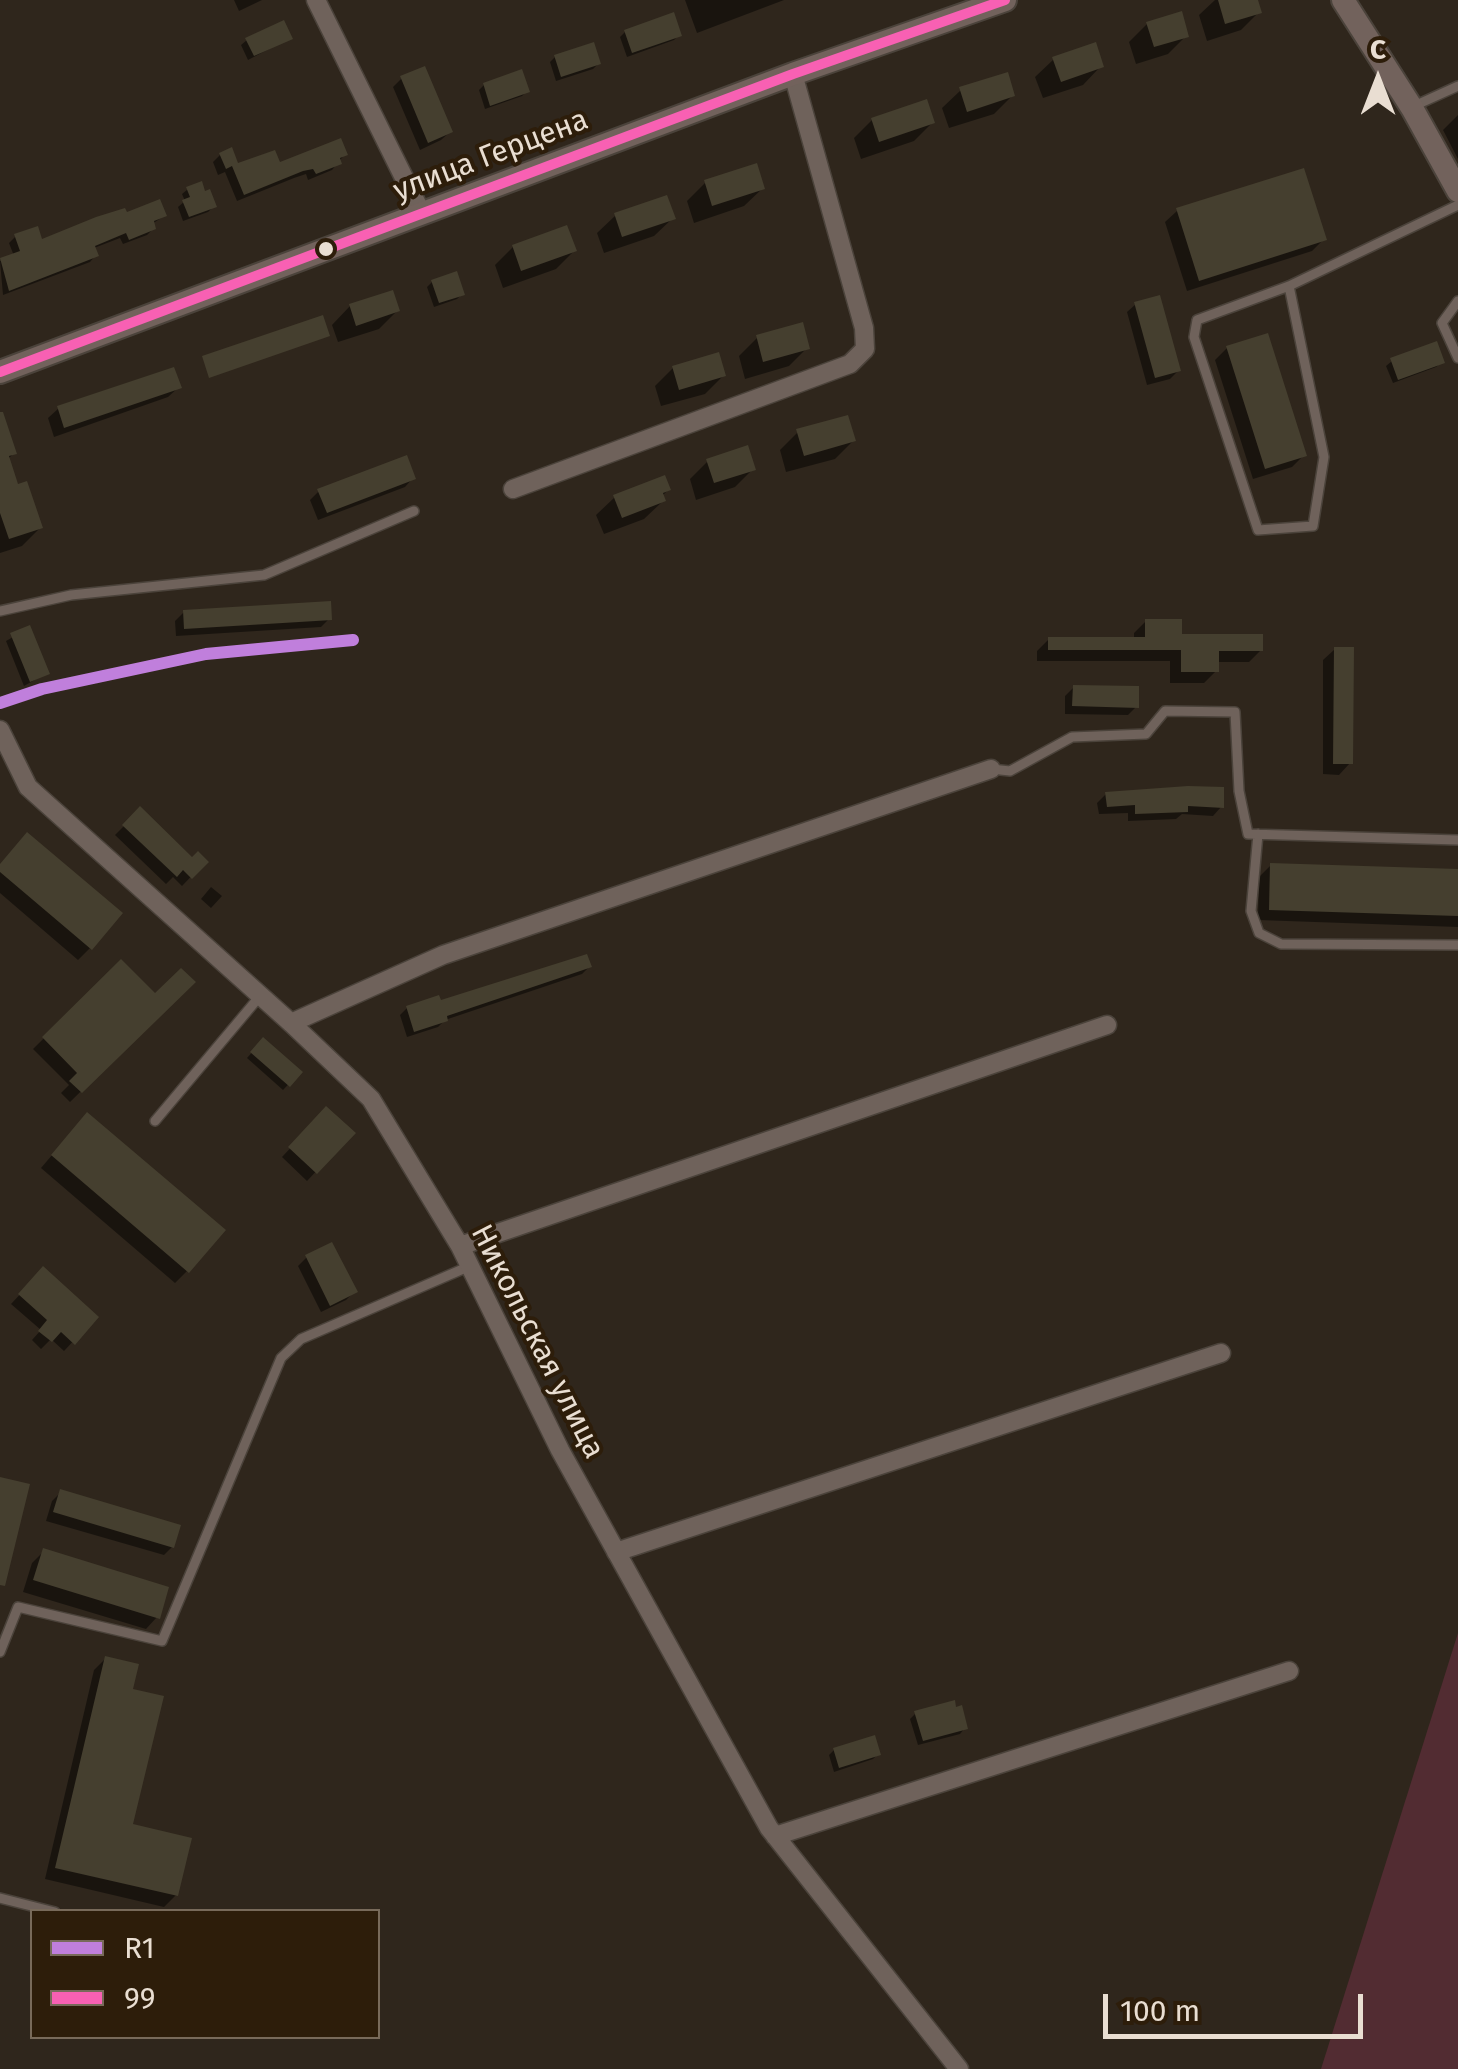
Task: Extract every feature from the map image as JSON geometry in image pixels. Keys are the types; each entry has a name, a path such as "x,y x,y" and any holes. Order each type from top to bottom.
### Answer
{"main road":[{"name":"улица Герцена","path":"0,372 793,74 1005,0"},
{"path":"1343,0 1412,108 1458,191"}],"street":[{"path":"316,0 422,214"},
{"path":"513,489 850,364 865,349 864,328 793,74"},
{"name":"Никольская улица","path":"0,730 28,787 291,1022 371,1099 460,1246 560,1450 775,1836 959,2069"},
{"path":"291,1022 443,955 992,770"},
{"path":"460,1246 1107,1025"},
{"path":"616,1552 1221,1353"},
{"path":"775,1836 1290,1671"}],"lane":[{"path":"1412,108 1458,86"},
{"path":"1289,286 1324,457 1312,526 1258,530 1194,337 1197,320 1289,286 1458,205"},
{"path":"1458,302 1442,323 1458,358"},
{"path":"0,610 71,594 264,575 414,511"},
{"path":"992,770 1010,770 1072,736 1146,734 1165,711 1235,712 1239,791 1248,834 1458,840"},
{"path":"1258,834 1251,911 1259,933 1281,944 1458,945"},
{"path":"156,1121 261,995"},
{"path":"0,1652 18,1608 162,1642 282,1358 300,1339 470,1266"},
{"path":"0,1898 43,1909"}],"shaded area":[{"path":"1458,1633 1458,2069 1321,2069"}],"building":[{"path":"1218,0 1258,0 1262,13 1225,24"},
{"path":"1182,11 1189,37 1154,47 1146,22"},
{"path":"674,12 682,36 632,53 624,30"},
{"path":"284,20 293,39 254,56 245,38"},
{"path":"594,42 601,64 561,77 554,55"},
{"path":"1096,42 1104,67 1061,82 1052,57"},
{"path":"425,66 453,132 428,143 400,76"},
{"path":"522,69 530,92 490,106 483,83"},
{"path":"1008,72 1015,96 967,112 959,87"},
{"path":"927,99 935,123 879,142 871,118"},
{"path":"341,138 348,155 340,158 342,164 316,174 313,169 303,171 244,195 232,166 226,169 219,153 232,147 238,163 275,150 280,162"},
{"path":"757,163 765,189 712,206 704,180"},
{"path":"1304,168 1327,240 1199,281 1176,208"},
{"path":"202,181 217,207 189,217 182,200 190,197 186,187"},
{"path":"667,195 676,219 622,237 614,213"},
{"path":"160,199 167,216 154,221 156,229 129,240 126,233 95,246 99,256 9,291 0,258 20,251 14,234 38,226 42,239 96,217 125,208 127,212"},
{"path":"567,225 577,251 521,271 512,245"},
{"path":"457,271 465,295 439,303 431,280"},
{"path":"393,290 400,311 356,326 349,304"},
{"path":"1160,295 1181,371 1155,378 1134,302"},
{"path":"323,315 330,336 209,378 202,356"},
{"path":"803,322 810,349 763,362 756,335"},
{"path":"1268,333 1307,456 1265,469 1226,346"},
{"path":"1437,341 1445,363 1398,380 1390,358"},
{"path":"719,352 726,376 679,390 672,366"},
{"path":"174,367 182,388 64,428 57,406"},
{"path":"0,412 17,454 9,456 18,484 27,481 43,528 9,539 0,513"},
{"path":"848,415 856,441 804,456 796,429"},
{"path":"748,445 756,470 714,483 706,459"},
{"path":"407,455 416,479 327,513 317,489"},
{"path":"665,475 671,490 663,493 666,501 622,518 613,495"},
{"path":"331,601 332,620 184,629 183,610"},
{"path":"1145,619 1182,619 1182,634 1263,634 1263,651 1219,651 1219,672 1181,672 1181,650 1048,650 1048,637 1145,637"},
{"path":"30,625 50,674 30,682 10,633"},
{"path":"1334,647 1354,647 1353,764 1333,764"},
{"path":"1073,685 1139,686 1139,708 1072,706"},
{"path":"1224,787 1224,808 1188,806 1188,812 1135,814 1135,805 1107,807 1105,792"},
{"path":"140,806 192,857 198,851 209,862 192,879 183,870 177,877 122,825"},
{"path":"27,832 123,913 92,950 0,872 0,864"},
{"path":"1270,863 1458,869 1458,916 1269,910"},
{"path":"587,954 592,967 447,1016 448,1021 414,1032 406,1006 439,995 441,1000"},
{"path":"121,959 155,993 181,968 196,982 82,1093 69,1081 77,1073 42,1037"},
{"path":"263,1037 303,1072 290,1087 250,1052"},
{"path":"326,1106 356,1133 317,1174 288,1147"},
{"path":"87,1112 226,1230 189,1273 51,1155"},
{"path":"332,1242 358,1292 330,1306 305,1255"},
{"path":"43,1266 99,1317 75,1345 61,1332 52,1342 38,1331 47,1320 18,1294"},
{"path":"0,1477 30,1484 5,1586 0,1585"},
{"path":"60,1489 181,1525 174,1548 53,1512"},
{"path":"43,1548 169,1587 160,1619 33,1580"},
{"path":"105,1656 139,1664 133,1689 164,1696 133,1824 192,1838 178,1896 55,1868"},
{"path":"955,1700 956,1707 962,1705 968,1729 923,1741 914,1711"},
{"path":"875,1735 881,1755 839,1768 833,1748"}],"transit line":[{"name":"99","path":"0,372 793,74 1005,0"},
{"name":"R1","path":"0,703 42,689 206,654 353,640"}]}
